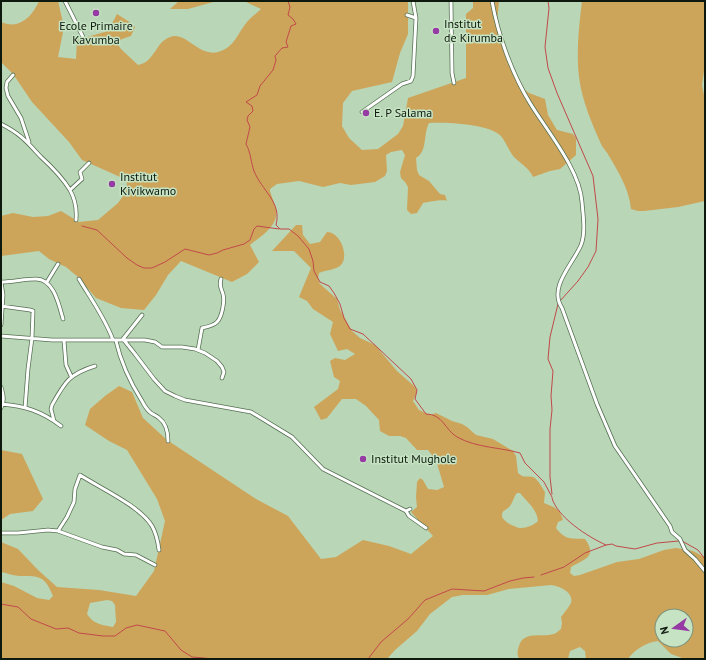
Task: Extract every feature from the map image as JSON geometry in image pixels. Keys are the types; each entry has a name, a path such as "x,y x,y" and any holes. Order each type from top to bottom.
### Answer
{"street":[{"path":"65,1 83,37"},
{"path":"362,112 402,84 411,81 414,76 416,18 413,1"},
{"path":"451,1 452,73 454,83"},
{"path":"492,1 496,21 514,74 529,102 567,162 577,180 582,194 583,224 581,244 561,280 558,295 559,303 597,404 615,446 670,526 672,532 680,541 685,550 705,571"},
{"path":"407,15 416,18"},
{"path":"13,75 7,82 6,88 8,96 21,118 30,143"},
{"path":"1,124 16,132 30,143 56,171 70,190 77,211 76,220"},
{"path":"70,190 82,179 80,172 89,163"},
{"path":"47,282 58,264"},
{"path":"79,278 115,340 124,369 149,411 161,420 165,427 168,441"},
{"path":"198,350 202,328 216,324 219,320 223,302 223,295 220,285 221,278"},
{"path":"1,325 1,282 37,279 47,282 56,296 63,318"},
{"path":"2,306 32,310 32,338 25,408"},
{"path":"123,339 142,315"},
{"path":"1,336 64,341 123,339 146,340 156,342 162,347 182,347 205,353 217,361 222,367 224,372 222,378"},
{"path":"123,339 165,391 185,400 251,412 292,437 324,469 408,510 409,516 426,528"},
{"path":"64,341 66,365 71,376"},
{"path":"54,420 51,409 52,405 67,380 71,376 95,366"},
{"path":"1,387 4,396 1,408"},
{"path":"2,404 25,408 46,415 61,426"},
{"path":"58,530 67,517 74,502 75,489 80,475 117,496 137,510 152,525 159,550"},
{"path":"1,533 58,530 102,547 117,550 124,554 136,555 155,565"}],"shaded area":[{"path":"39,1 58,1 64,27 58,57 76,59 77,40 108,31 117,14 135,27 131,36 122,39 117,43 121,49 138,65 147,61 163,41 170,37 176,36 187,40 198,48 211,53 224,50 235,40 250,18 261,9 244,1 408,1 408,34 400,53 392,82 352,91 343,103 342,126 349,138 362,150 378,149 398,134 403,126 408,98 466,78 466,14 473,8 473,1 499,1 497,22 513,68 525,90 545,99 548,115 557,130 573,134 576,138 576,155 560,169 533,177 514,157 503,138 495,132 478,126 429,123 424,147 420,155 416,158 417,170 419,175 429,181 440,194 445,195 447,201 439,200 423,203 417,213 411,214 407,210 408,187 401,178 400,172 405,155 402,150 391,152 386,155 387,171 385,176 375,182 351,185 340,183 323,187 299,181 277,184 270,189 276,209 275,221 264,234 250,245 259,262 247,274 232,282 181,261 168,275 156,295 144,310 121,308 96,298 78,277 66,267 49,259 39,251 1,256 1,216 13,213 33,217 48,216 61,211 79,222 98,220 118,203 126,192 127,180 82,160 69,142 32,102 13,74 1,62 1,22 8,24 19,23 29,17"},
{"path":"179,1 217,1 188,9 170,9"},
{"path":"582,1 705,1 705,64 702,85 705,100 705,201 678,207 644,211 631,209 623,181 602,146 582,95 579,77 578,49"},
{"path":"296,225 302,225 303,235 310,244 320,242 327,232 336,236 340,241 344,252 343,262 338,267 319,273 318,279 320,284 337,299 340,310 352,331 360,338 375,345 397,371 414,386 417,391 413,401 419,410 430,415 436,413 462,424 476,435 493,439 513,451 516,456 518,473 524,476 531,476 537,480 545,492 544,503 556,508 560,513 563,520 558,522 556,528 566,537 572,539 585,539 589,545 590,554 588,557 571,567 570,573 574,576 617,562 639,559 664,550 676,548 693,551 704,557 705,659 685,659 671,654 665,648 694,648 694,608 654,608 654,642 641,647 628,659 586,659 585,651 580,647 570,651 568,659 519,659 518,648 525,638 535,635 551,635 561,629 561,617 570,605 571,599 565,590 551,585 509,589 487,595 463,595 452,597 430,614 417,631 387,659 1,659 1,582 14,586 37,598 49,600 53,596 47,584 41,578 32,576 15,576 1,572 1,542 18,549 57,587 99,590 136,596 154,571 165,521 157,499 127,450 109,441 85,425 90,409 119,386 132,392 143,418 167,440 256,499 288,516 321,559 336,557 363,540 389,546 411,554 433,536 411,512 417,507 417,482 420,478 423,480 428,489 437,490 444,487 436,460 428,450 417,450 406,438 400,436 389,436 380,431 379,420 366,406 356,399 342,399 327,418 321,420 314,407 338,389 340,381 334,377 330,361 335,358 345,360 355,354 347,349 338,351 330,334 333,322 313,309 307,301 299,297 311,268 294,251 272,251","holes":["517,493 520,493 534,509 538,521 528,527 521,528 509,524 502,517 503,512 510,506","107,600 112,601 115,605 116,622 113,627 98,624 87,614 90,603"]},
{"path":"1,450 22,454 43,499 33,511 10,514 1,520"}],"waterway":[{"path":"288,1 290,7 288,15 296,24 291,26 286,42 288,47 282,48 275,56 276,60 273,70 260,86 257,95 246,102 252,106 253,111 248,116 247,120 250,127 246,144 257,178 274,203 277,217 276,225 280,229 289,229 298,236 309,249 313,261 314,271 320,282 329,286 334,293 350,329 363,334 411,379 417,390 415,399 426,414 440,419 453,434 465,441 520,453 525,463 544,482 552,497"},
{"path":"548,1 549,8 545,47 548,68 557,93 593,176 598,219 596,251 588,267 578,281 560,301"},
{"path":"82,226 97,230 127,258 144,268 152,268 165,262 185,249 209,255 244,244 250,240 254,229 257,226 279,229"},
{"path":"552,494 550,477 550,429 553,371 548,359 550,337 558,304"},
{"path":"552,498 560,512 574,526 606,545"},
{"path":"541,575 564,567 585,553 606,545 612,544 635,549 657,543 679,541"},
{"path":"682,541 698,550 705,559"},
{"path":"368,659 381,642 408,619 425,600 452,589 484,591 510,581 534,577"},
{"path":"1,604 18,607 31,619 56,629 68,628 79,633 115,636 126,628 137,625 165,631 181,650 192,657 215,659"}],"place":[{"name":"Ecole Primaire Kavumba","path":"96,13"},
{"name":"Institut de Kirumba","path":"436,31"},
{"name":"E. P Salama","path":"366,113"},
{"name":"Institut Kivikwamo","path":"112,184"},
{"name":"Institut Mughole","path":"363,459"}]}
